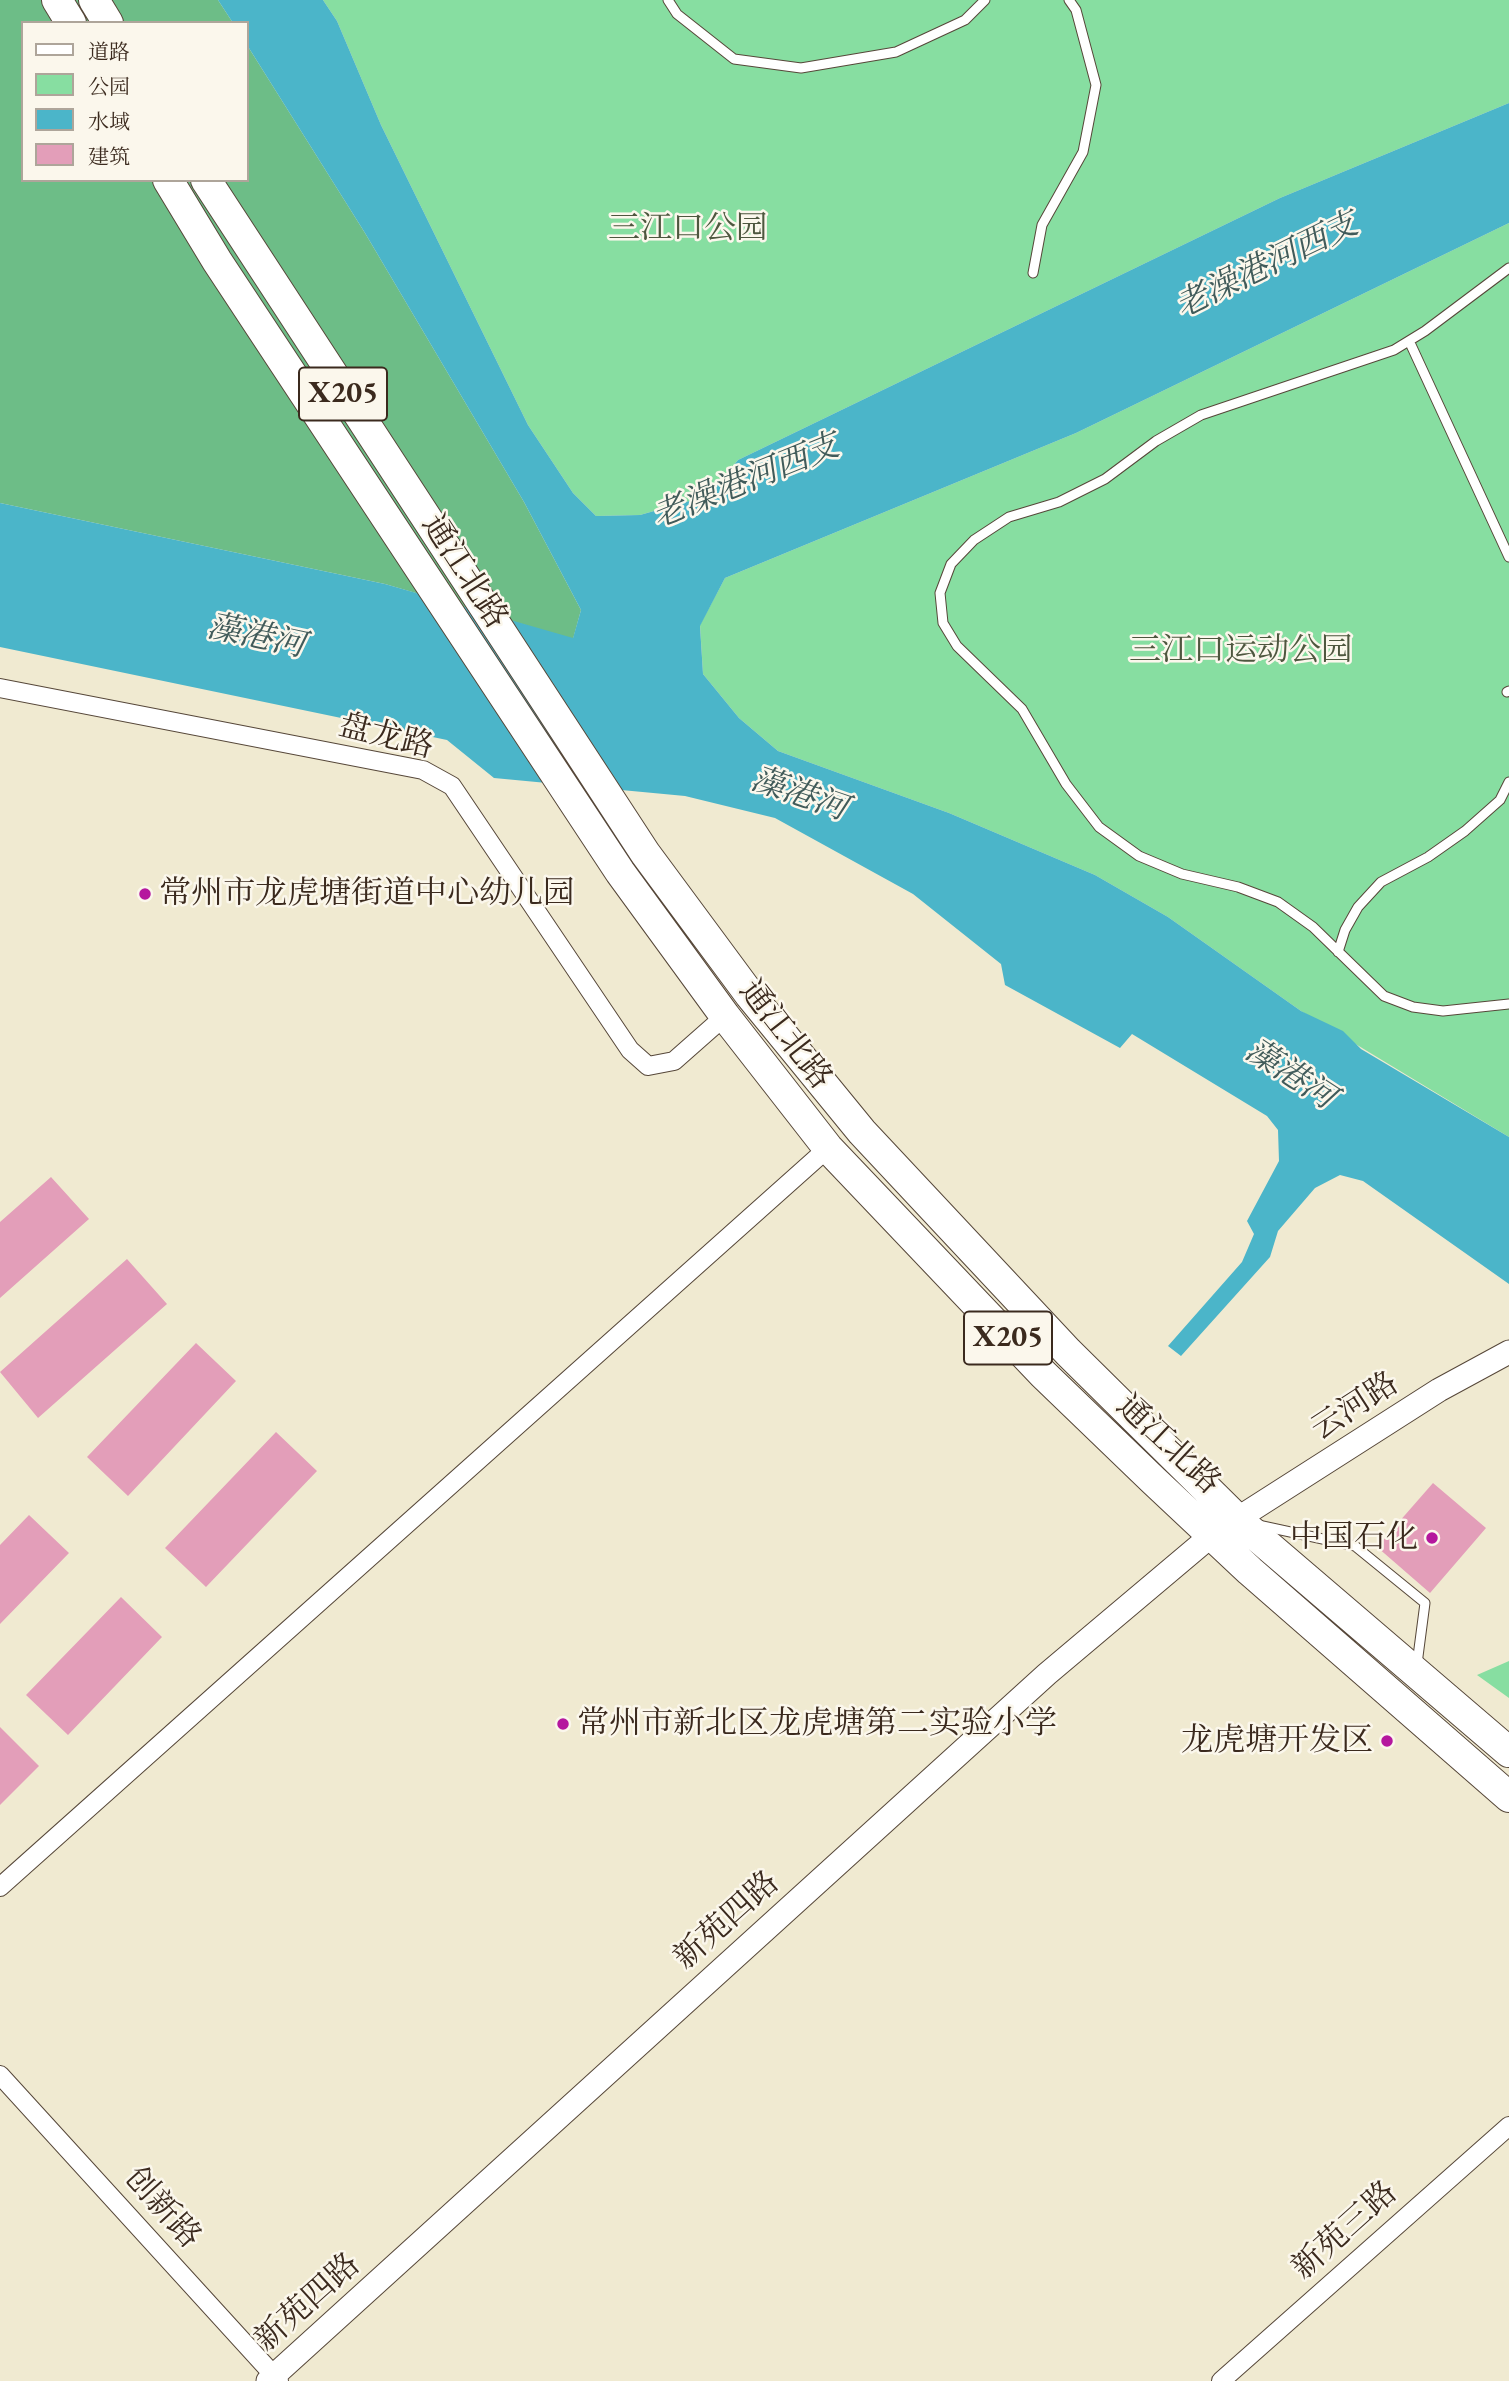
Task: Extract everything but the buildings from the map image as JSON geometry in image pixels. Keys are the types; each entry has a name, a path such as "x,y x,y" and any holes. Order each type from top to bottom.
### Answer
{"main road":[{"path":"57,0 70,21"},
{"path":"94,0 107,21"},
{"name":"通江北路","path":"169,182 620,872 725,1016 828,1148 1042,1374 1212,1535 1509,1797"},
{"name":"通江北路","path":"207,182 623,820 750,995 862,1132 1068,1352 1238,1521 1509,1752"}],"street":[{"name":"盘龙路","path":"0,688 422,770 452,786 630,1050 648,1066 674,1061 725,1016"},
{"path":"0,1887 828,1148"},
{"name":"云河路","path":"1238,1521 1439,1390 1509,1352"},
{"name":"新苑四路","path":"274,2379 1046,1674 1212,1535 1238,1521"},
{"name":"创新路","path":"0,2075 274,2379"},
{"name":"新苑三路","path":"1222,2381 1509,2126"}],"lane":[{"path":"668,0 677,14 734,59 801,68 896,52 965,20 985,0"},
{"path":"1033,273 1042,225 1083,152 1096,85 1076,10 1069,0"},
{"path":"1509,268 1425,331 1394,350 1201,415 1156,441 1105,479 1059,502 1009,517 974,540 951,564 940,593 943,623 957,646 1022,709 1066,784 1099,827 1139,856 1278,902 1313,927 1384,996 1413,1007 1443,1011 1509,1004"},
{"path":"1411,345 1509,557"},
{"path":"1338,952 1358,907 1381,882 1428,857 1465,831 1500,800 1509,782"},
{"path":"1238,1521 1355,1546 1425,1603 1416,1673"}],"green space":[{"path":"0,0 218,0 232,21 21,21 21,182 248,182 248,47 365,233 524,502 581,610 573,639 385,584 0,503"},
{"name":"三江口公园","path":"323,0 1509,0 1509,103 1280,198 738,460 707,496 640,515 596,516 573,493 528,425 381,125 337,21"},
{"name":"三江口运动公园","path":"1509,223 1509,1137 1301,1011 1168,917 1095,875 949,813 778,751 739,718 703,674 700,625 725,578 1076,433"},
{"path":"1509,1661 1509,1698 1477,1675"}],"water":[{"path":"218,0 323,0 337,21 381,125 528,425 573,493 596,516 640,515 707,496 738,460 1280,198 1509,103 1509,223 1076,433 725,578 700,626 703,674 739,718 778,751 949,813 1095,875 1168,917 1301,1011 1343,1031 1361,1049 1509,1137 1509,1284 1363,1181 1340,1175 1315,1188 1278,1231 1270,1257 1181,1356 1168,1346 1242,1262 1254,1234 1247,1221 1279,1161 1278,1130 1267,1116 1132,1034 1120,1048 1005,985 1001,964 913,894 775,818 685,796 494,778 447,740 0,647 0,503 385,584 573,638 581,610 524,502 365,233 248,47 248,21 232,21"}],"place":[{"name":"常州市龙虎塘街道中心幼儿园","path":"145,894"},
{"name":"中国石化","path":"1432,1538"},
{"name":"常州市新北区龙虎塘第二实验小学","path":"563,1724"},
{"name":"龙虎塘开发区","path":"1387,1741"}],"water label":[{"name":"老澡港河西支","path":"1267,266"},
{"name":"老澡港河西支","path":"746,482"},
{"name":"藻港河","path":"256,637"},
{"name":"藻港河","path":"799,795"},
{"name":"藻港河","path":"1290,1075"}]}
